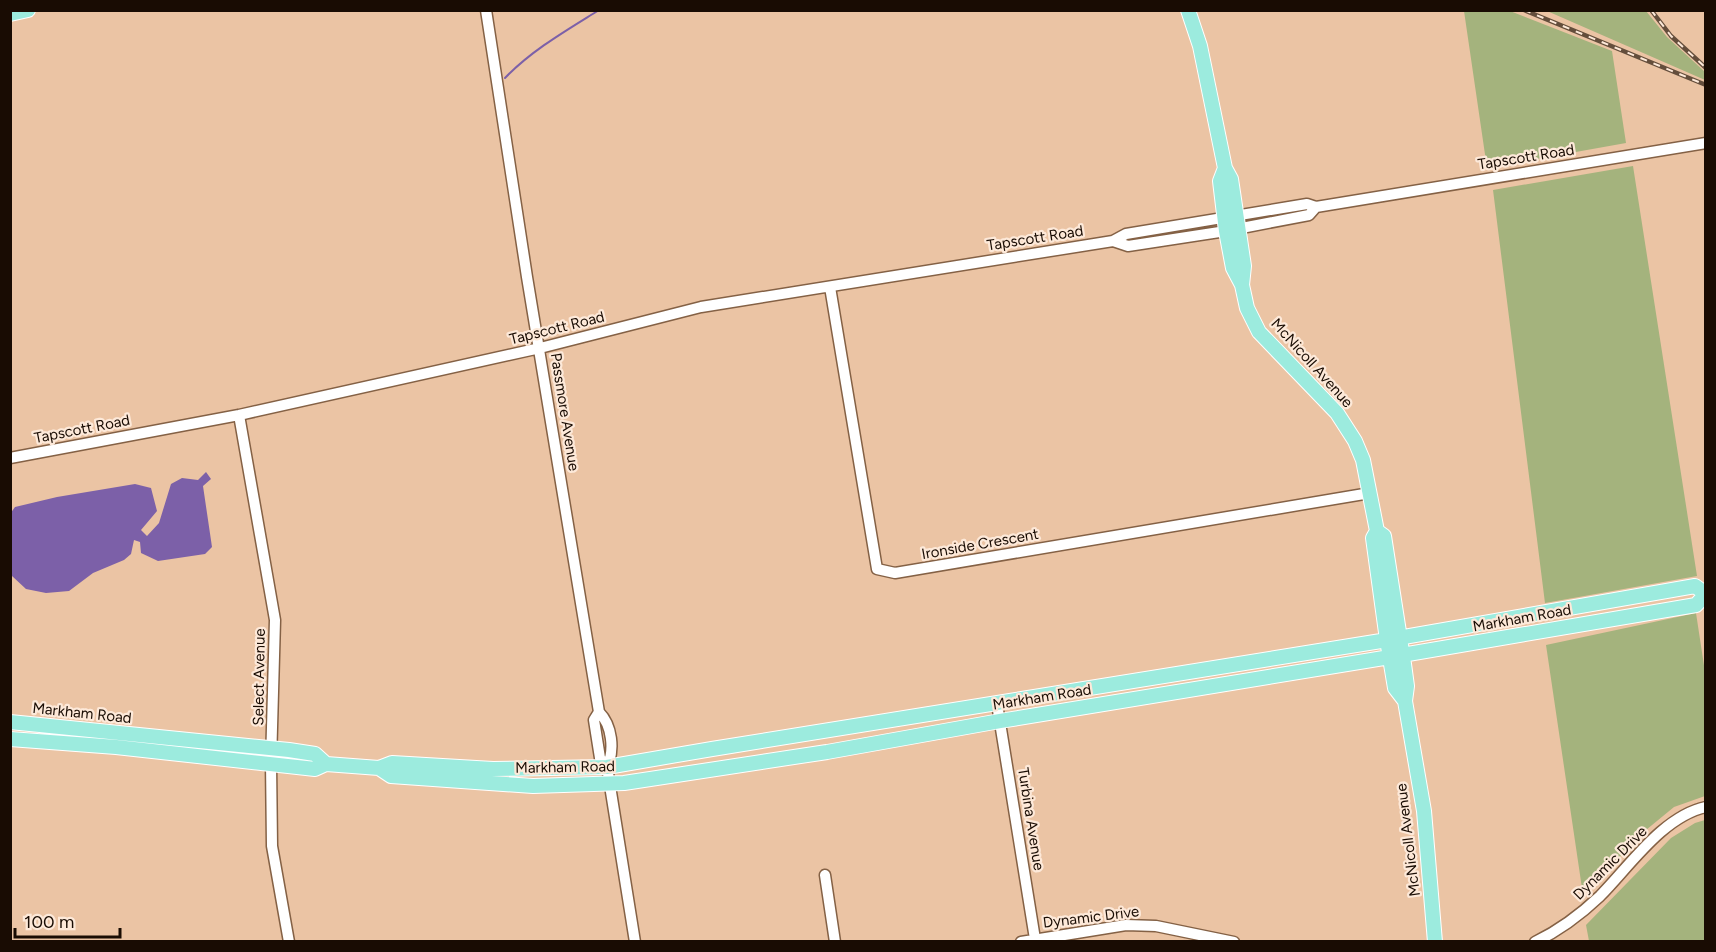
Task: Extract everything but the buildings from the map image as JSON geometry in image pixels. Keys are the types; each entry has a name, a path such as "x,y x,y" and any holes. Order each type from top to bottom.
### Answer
{"main road":[{"path":"10,14 28,10"},
{"name":"McNicoll Avenue","path":"1188,10 1200,46 1225,168 1231,179 1231,223 1244,266 1242,285 1247,309 1259,332 1337,413 1355,441 1363,460 1377,531 1383,536 1393,639 1396,656 1407,687 1405,701 1424,811 1435,942"},
{"name":"Markham Road","path":"10,739 315,769 326,764 379,768 392,762 493,769 607,767 700,750 1393,639 1695,586 1706,594 1696,604 1396,656 827,752 609,783 533,786 391,776 379,768"},
{"name":"Markham Road","path":"10,722 272,748 315,754 326,764"}],"street":[{"name":"Passmore Avenue","path":"486,10 599,711 594,720 600,758 607,767 634,942"},
{"name":"Tapscott Road","path":"10,458 239,415 540,348 701,308 1113,241 1128,246 1307,204 1316,207 1706,143"},
{"name":"Ironside Crescent","path":"830,287 877,569 895,573 1370,493"},
{"name":"Select Avenue","path":"239,415 275,620 271,763 272,846 289,942"},
{"name":"Turbina Avenue","path":"997,704 1035,939"},
{"name":"Dynamic Drive","path":"1535,942 1552,934 1579,915 1669,825 1696,809 1706,807"},
{"path":"825,875 835,942"},
{"name":"Dynamic Drive","path":"1021,942 1126,925 1156,926 1234,942"}],"green space":[{"path":"1464,11 1510,11 1612,51 1626,143 1487,168"},
{"path":"1547,11 1646,11 1667,37 1705,72 1705,80"},
{"path":"1633,166 1697,576 1545,603 1493,190"},
{"path":"1696,613 1705,672 1705,796 1674,807 1646,830 1583,895 1546,645"},
{"path":"1705,820 1705,941 1589,941 1586,925 1671,838 1695,823"}],"shaded area":[{"path":"206,472 211,479 203,486 212,547 205,554 158,561 141,553 140,542 134,540 131,554 124,560 93,573 69,591 46,593 26,589 12,576 10,514 15,507 57,497 135,484 151,488 157,511 141,530 147,536 159,523 171,484 182,478 198,480"}],"waterway":[{"path":"505,78 538,49 599,10"}],"railway":[{"path":"1524,10 1706,85"},
{"path":"1651,10 1671,36 1706,68"}]}
